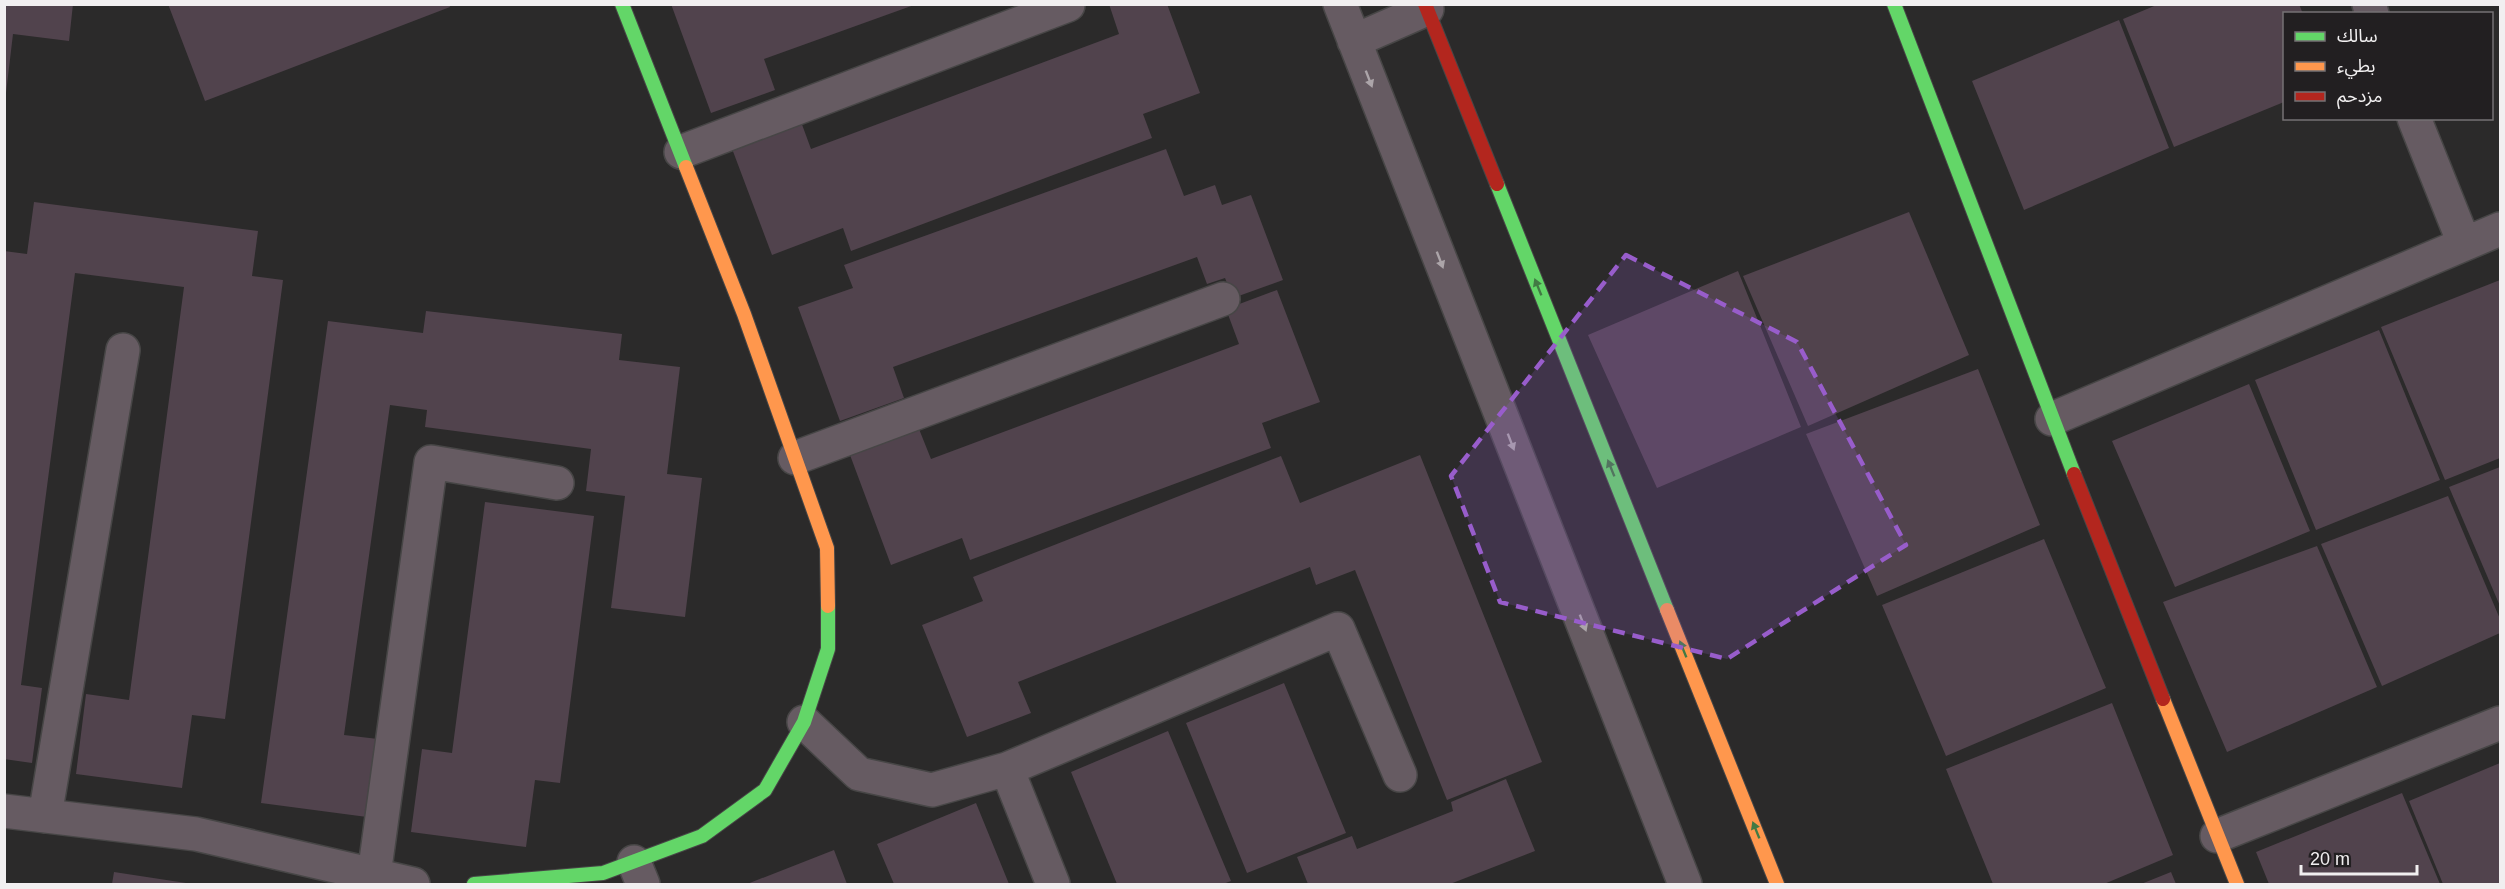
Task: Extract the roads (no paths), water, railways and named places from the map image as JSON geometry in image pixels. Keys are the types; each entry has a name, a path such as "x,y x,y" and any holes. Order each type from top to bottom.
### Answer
{"street":[{"path":"474,885 603,873 638,873 702,836 765,790 804,722 828,649 827,548 744,314 622,4"},
{"path":"1340,4 1685,885"},
{"path":"1894,4 2052,419 2237,885"},
{"path":"681,152 1068,5"},
{"path":"1354,40 1426,7 1778,885"},
{"path":"2415,120 2463,243"},
{"path":"2052,419 2500,229"},
{"path":"795,458 1223,299"},
{"path":"45,816 123,350"},
{"path":"374,875 431,462 557,483"},
{"path":"804,722 859,774 932,790 1007,769 1338,629 1400,775"},
{"path":"2217,836 2500,723"},
{"path":"1007,769 1053,885"},
{"path":"4,811 196,834 311,873 374,875 413,885"}]}
